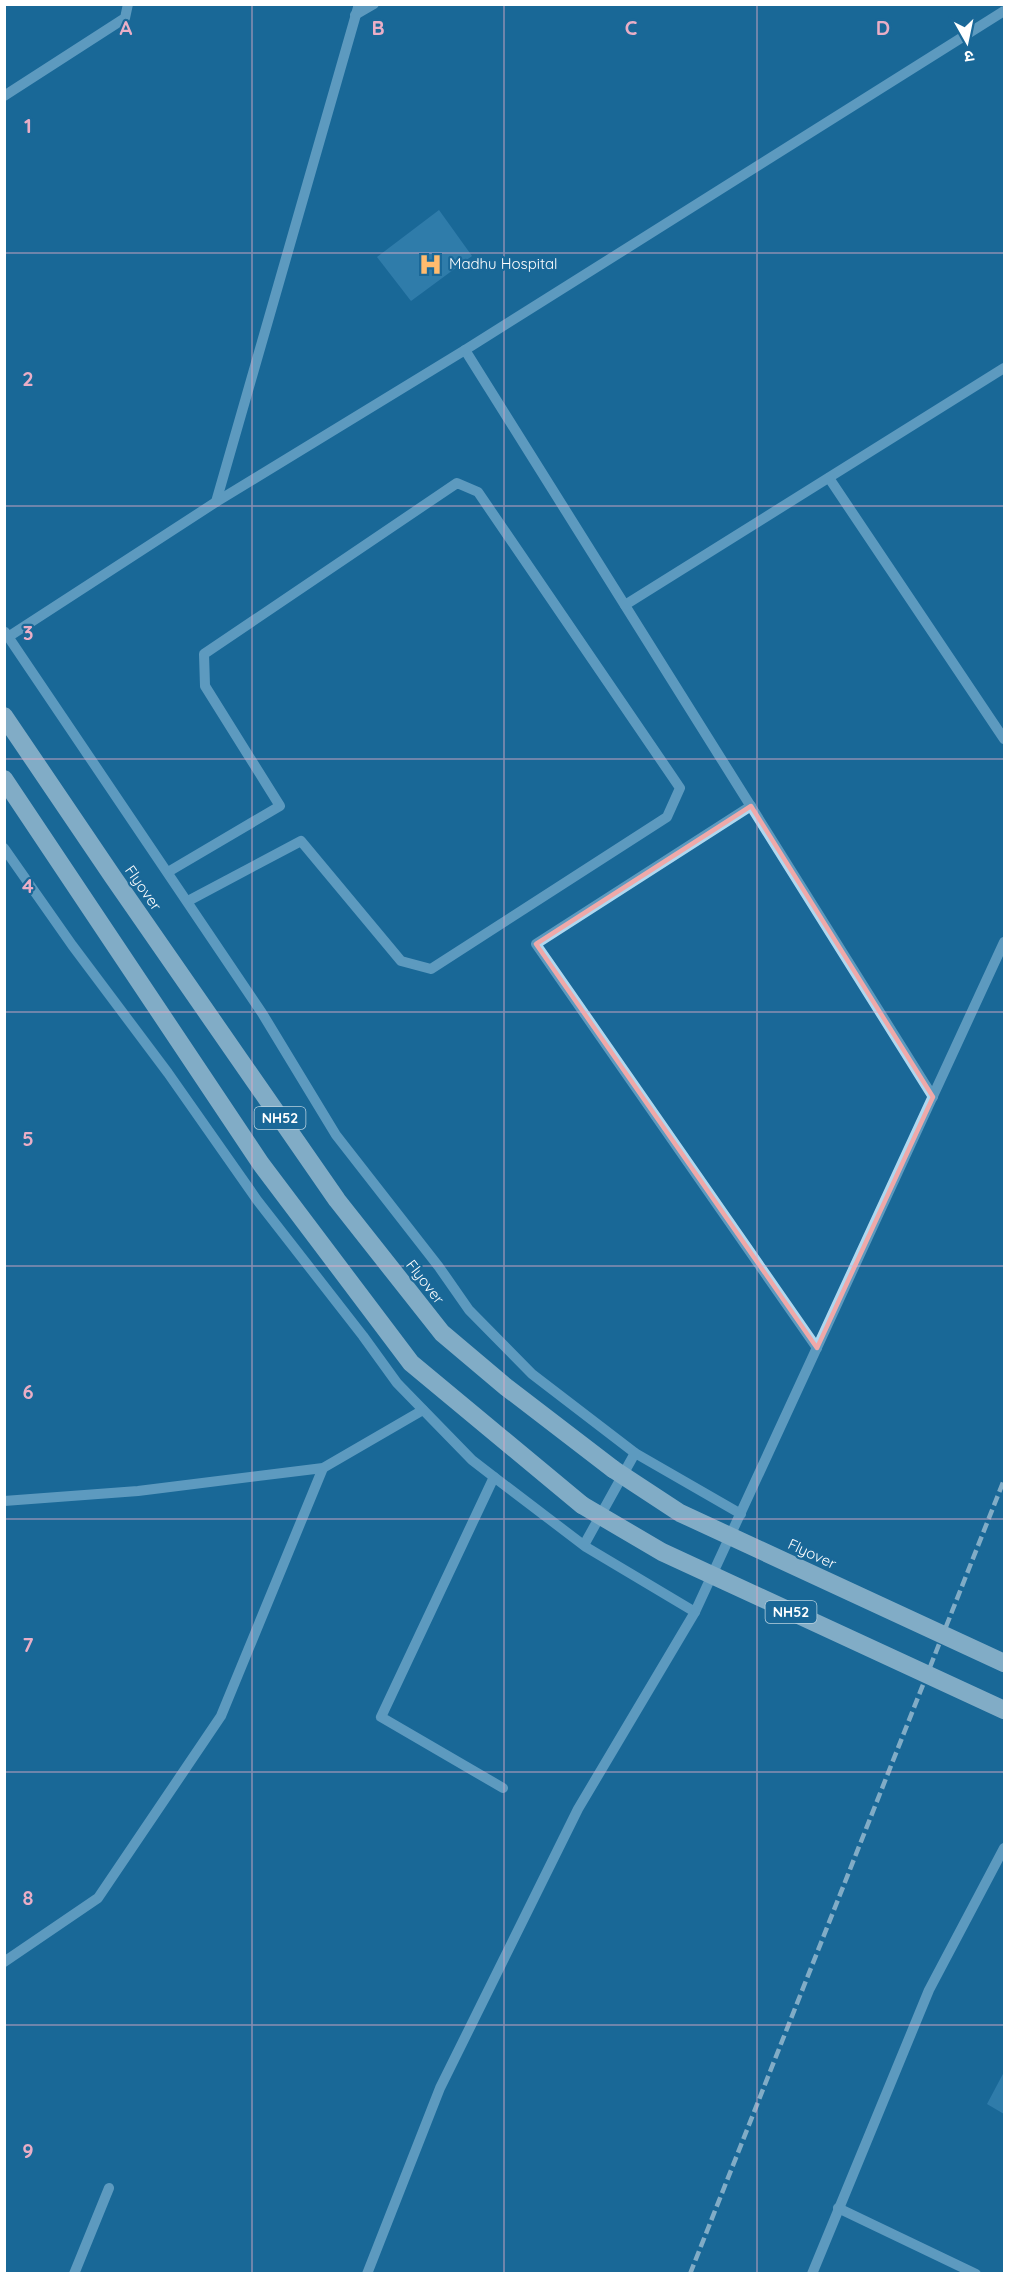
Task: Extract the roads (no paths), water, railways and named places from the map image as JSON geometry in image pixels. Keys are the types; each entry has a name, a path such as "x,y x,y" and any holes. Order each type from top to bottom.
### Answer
{"highway":[{"name":"Flyover","path":"4,716 337,1200 442,1333 506,1387 604,1462 680,1513 1005,1663"},
{"name":"NH52","path":"4,779 261,1164 411,1363 582,1505 662,1552 1005,1710"}],"street":[{"path":"4,96 124,18 128,4"},
{"path":"216,502 357,10 374,4"},
{"path":"741,1514 635,1454 532,1374 469,1310 439,1267 336,1135 262,1013 6,635 1005,11"},
{"path":"465,350 933,1096"},
{"path":"625,605 1005,368"},
{"path":"829,478 1005,739"},
{"path":"168,872 280,806 205,686 204,654 457,483 478,492 680,788 667,817 431,969 401,961 301,841 188,901"},
{"path":"751,806 536,944 817,1348"},
{"path":"4,848 258,1200 397,1383 472,1460 494,1477 584,1545 695,1612"},
{"path":"367,2274 440,2088 578,1809 695,1612 1005,942"},
{"path":"4,1501 138,1491 323,1468 423,1410"},
{"path":"584,1545 635,1454"},
{"path":"4,1962 98,1898 220,1716 323,1468"},
{"path":"494,1477 381,1717 503,1788"},
{"path":"812,2274 929,1990 1005,1848"},
{"path":"74,2274 109,2188"},
{"path":"838,2208 976,2274"}],"railway":[{"path":"690,2274 1004,1480"}],"place":[{"name":"Madhu Hospital","path":"431,264"}]}
